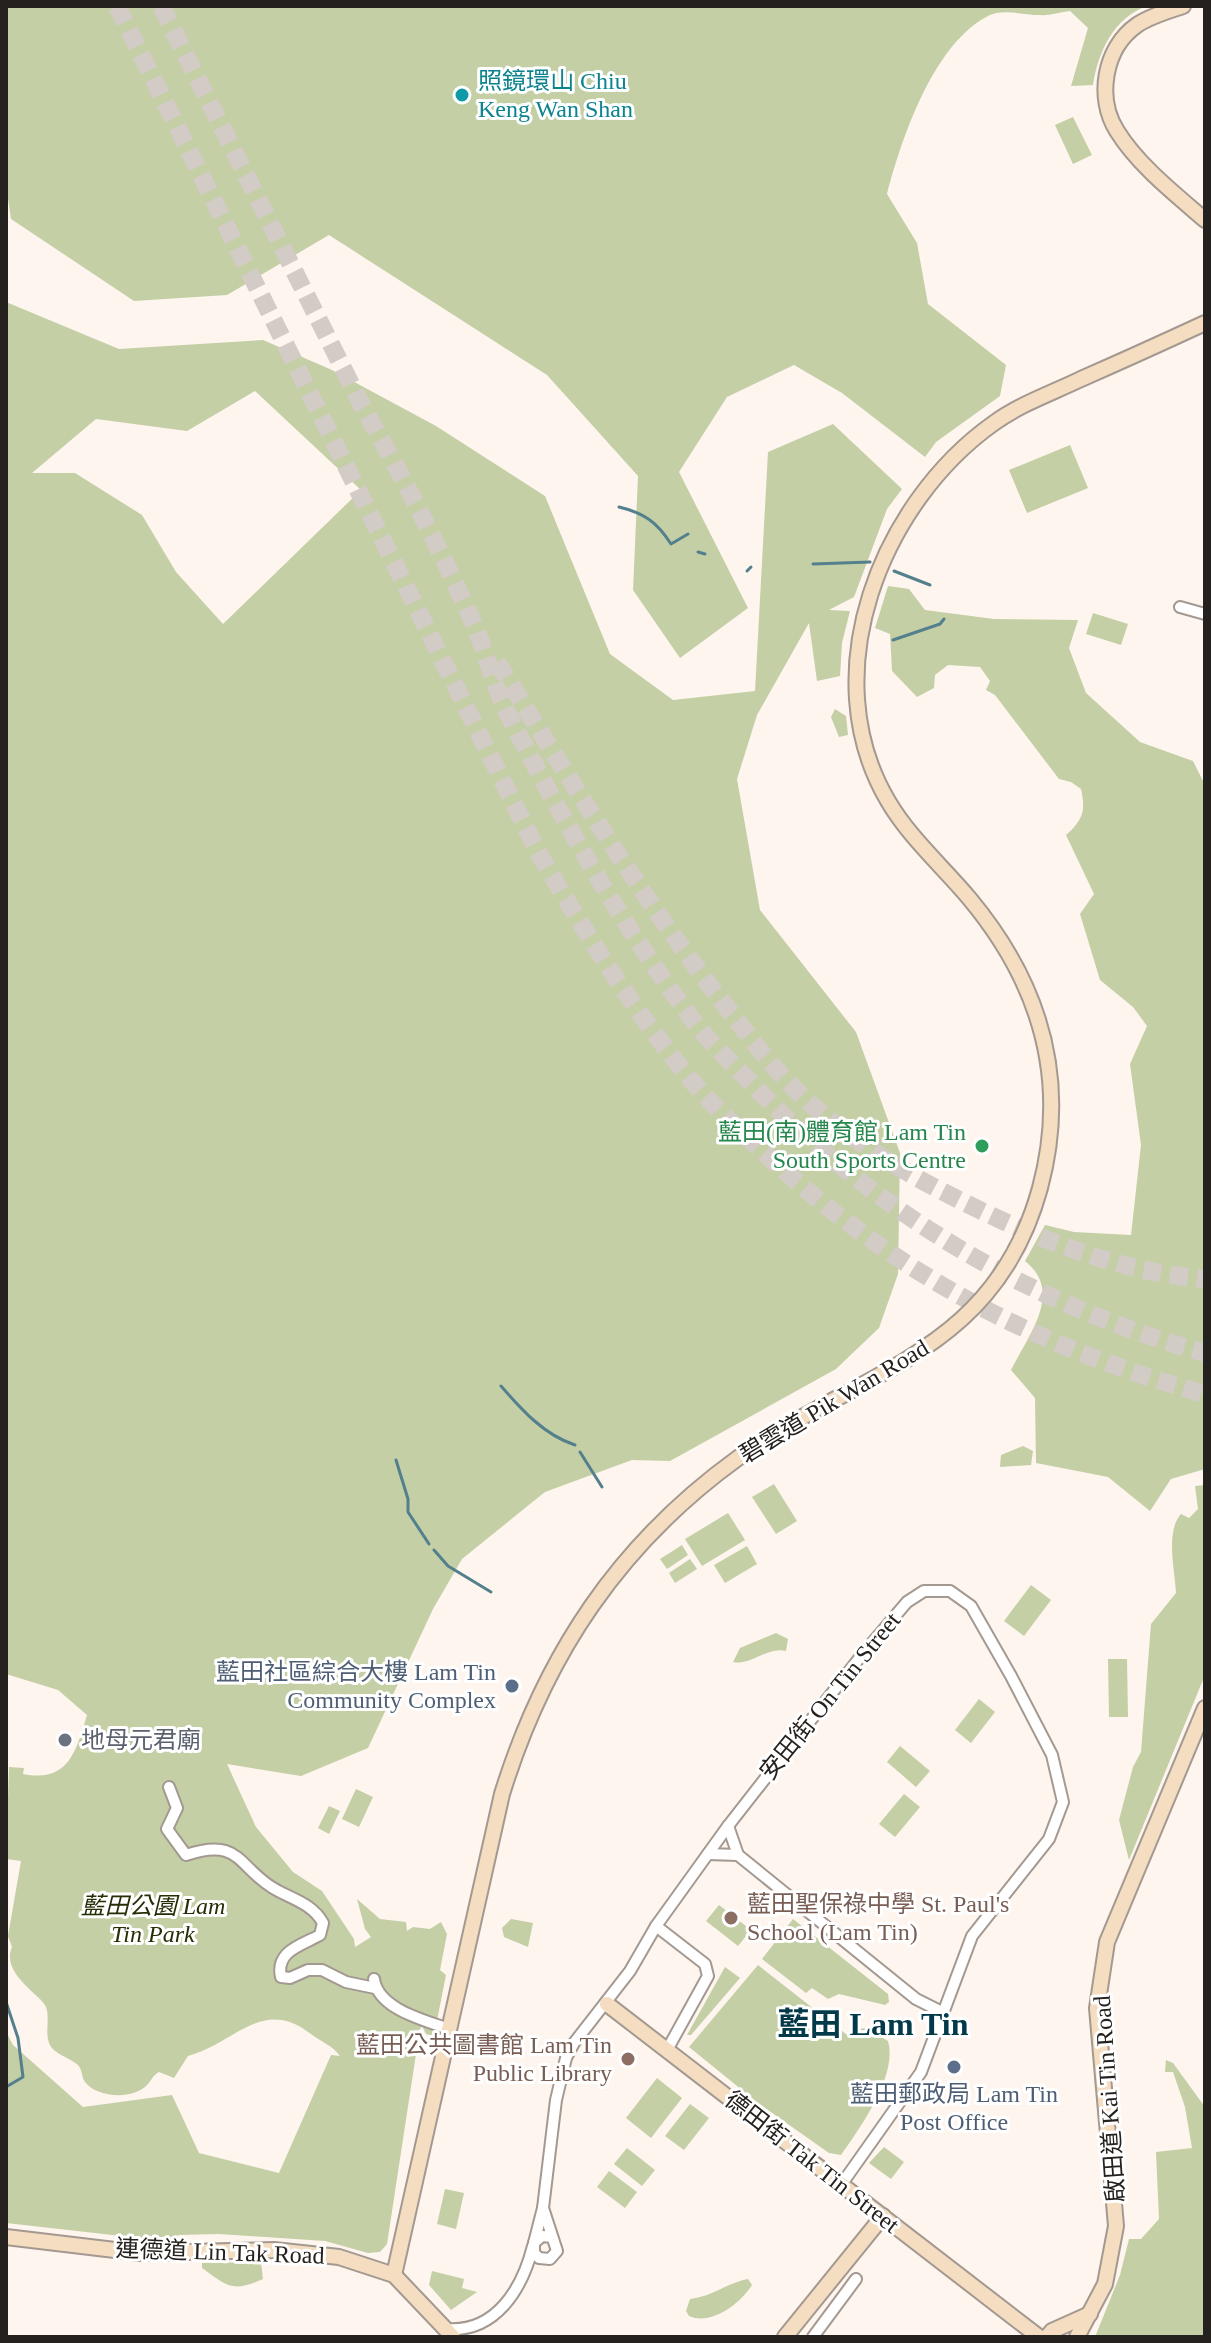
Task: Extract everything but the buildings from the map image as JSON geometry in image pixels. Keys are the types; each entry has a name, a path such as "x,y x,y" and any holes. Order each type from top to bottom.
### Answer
{"main road":[{"path":"1183,6 1137,24 1125,36 1107,67 1107,103 1116,130 1131,150 1205,220"},
{"name":"碧雲道 Pik Wan Road","path":"394,2275 502,1794 533,1705 568,1638 615,1574 682,1503 740,1456 801,1418 883,1376 957,1322 998,1276 1024,1232 1037,1197 1050,1143 1053,1098 1036,1013 1024,978 974,904 897,815 875,774 865,747 857,690 858,656 865,615 895,537 932,477 995,422 1205,323"},
{"name":"啟田道 Kai Tin Road","path":"1045,2336 1072,2334 1090,2314 1110,2268 1116,2226 1098,2017 1103,1964 1116,1919 1205,1708"},
{"name":"德田街 Tak Tin Street","path":"607,2004 1017,2320 1045,2336"},
{"path":"785,2337 883,2216"},
{"name":"連德道 Lin Tak Road","path":"6,2237 140,2253 310,2252 394,2275"},
{"path":"394,2275 450,2333"},
{"path":"775,2337 801,2317"}],"street":[{"path":"1180,607 1205,614"},
{"name":"安田街 On Tin Street","path":"543,2208 548,2152 566,2058 574,2043 607,2004 656,1926 728,1826 907,1602 924,1591 950,1591 971,1606 1052,1755 1064,1793 1061,1813 1049,1839 972,1936 921,2072 841,2185"},
{"path":"169,1787 177,1808 167,1829 186,1855 203,1850 239,1856 268,1885 317,1913 323,1923 320,1935 296,1945 284,1956 279,1969 281,1977 290,1978 308,1970 322,1970 346,1982 374,1983 389,2003 449,2029"},
{"path":"728,1826 738,1855 916,1999 944,2013"},
{"path":"708,1854 738,1855"},
{"path":"656,1926 705,1964 708,1976 667,2050"},
{"path":"534,2245 539,2258 550,2259 557,2251 543,2208"},
{"path":"450,2333 474,2328 495,2316 521,2276 534,2245 537,2218 543,2208"},
{"path":"534,2245 542,2236 552,2237"},
{"path":"813,2337 856,2279"},
{"path":"801,2317 822,2325"}],"green space":[{"path":"6,6 1147,6 1125,19 1109,38 1093,85 1071,86 1088,28 1070,11 1043,15 996,13 970,28 952,46 911,119 887,194 917,243 928,304 1006,365 1000,396 936,442 925,457 842,393 794,365 727,397 679,472 748,608 680,658 633,590 638,476 547,375 329,235 227,295 134,301 11,219 6,185"},
{"path":"1073,117 1092,155 1073,164 1055,125"},
{"name":"藍田公園 Lam Tin Park","path":"6,302 119,349 263,340 332,370 436,426 545,496 610,654 673,700 755,691 768,452 833,424 902,489 887,509 854,597 829,610 850,611 842,643 840,676 817,681 809,623 757,715 737,779 760,910 856,1032 900,1153 898,1274 879,1328 836,1369 670,1461 632,1460 545,1492 462,1559 433,1609 368,1748 301,1776 227,1764 256,1827 293,1872 322,1891 354,1939 355,1947 371,1937 365,1929 357,1899 380,1919 406,1922 407,1931 413,1927 430,1929 441,1922 447,1934 440,1970 446,1975 434,2036 426,2034 422,2026 411,2043 418,2041 387,2244 380,2252 368,2253 325,2241 219,2234 180,2235 157,2240 6,2223 6,2031 13,2045 83,2107 172,2095 199,2153 279,2173 331,2055 340,2056 330,2046 294,2024 278,2020 263,2021 188,2056 174,2078 159,2072 141,2090 115,2095 91,2087 84,2080 78,2065 51,2047 46,2007 17,1975 10,1957 12,1947 8,1936 21,1861 6,1859 9,1767 24,1768 23,1774 39,1776 61,1769 74,1752 87,1715 58,1690 6,1674","holes":["255,391 361,490 223,624 176,572 142,515 75,473 32,473 96,419 187,431"]},
{"path":"1070,445 1088,488 1027,513 1009,470"},
{"path":"888,586 909,589 925,610 994,619 1078,620 1069,648 1086,693 1140,742 1193,761 1205,785 1205,1469 1171,1479 1150,1511 1108,1477 1036,1463 1035,1398 1011,1370 1039,1314 1042,1286 1025,1261 1045,1225 1074,1232 1131,1235 1141,1145 1130,1064 1147,1026 1133,1007 1100,980 1080,914 1094,894 1066,835 1082,815 1081,789 1059,779 995,695 986,690 990,681 980,667 948,665 935,675 934,688 917,697 892,671 890,634 875,628"},
{"path":"1093,613 1128,624 1121,645 1086,634"},
{"path":"835,709 846,716 848,735 839,737 831,717"},
{"path":"1023,1446 1033,1451 1031,1465 1000,1467 1001,1455"},
{"path":"774,1484 797,1521 776,1534 752,1497"},
{"path":"1205,1485 1205,1675 1129,1860 1119,1820 1133,1767 1141,1752 1151,1624 1176,1593 1172,1541 1176,1522 1181,1514 1189,1518 1198,1509 1195,1486"},
{"path":"728,1513 745,1540 702,1566 685,1539"},
{"path":"682,1545 688,1555 667,1569 660,1559"},
{"path":"747,1546 757,1564 725,1583 714,1565"},
{"path":"690,1559 697,1569 675,1583 669,1573"},
{"path":"1031,1585 1051,1600 1024,1636 1004,1621"},
{"path":"776,1633 788,1639 786,1651 772,1651 747,1661 733,1662 740,1648"},
{"path":"1108,1659 1127,1659 1128,1717 1109,1717"},
{"path":"979,1699 995,1712 971,1743 955,1730"},
{"path":"900,1746 930,1771 916,1787 887,1762"},
{"path":"356,1789 373,1797 359,1827 342,1819"},
{"path":"904,1794 920,1807 895,1837 879,1824"},
{"path":"329,1806 340,1811 329,1834 318,1828"},
{"path":"719,1905 751,1930 738,1946 706,1921"},
{"path":"511,1919 533,1923 528,1947 504,1937 502,1928"},
{"path":"793,1919 888,1994 889,2002 885,2005 839,1994 828,1999 812,1988 806,1993 762,1959"},
{"path":"758,1965 851,2038 859,2029 866,2028 888,2041 890,2055 883,2085 841,2155 829,2153 758,2103 689,2047"},
{"path":"725,1967 740,1978 691,2035 687,2035"},
{"path":"1166,2060 1173,2063 1205,2107 1205,2337 1095,2337 1120,2275 1129,2239 1141,2239 1159,2219 1156,2152 1192,2148 1185,2107 1173,2072 1165,2072"},
{"path":"657,2078 682,2098 651,2138 626,2118"},
{"path":"690,2104 709,2118 684,2150 665,2136"},
{"path":"884,2147 904,2162 891,2179 869,2163"},
{"path":"627,2148 655,2170 642,2186 614,2164"},
{"path":"609,2171 637,2192 625,2208 597,2187"},
{"path":"445,2189 464,2193 456,2229 437,2224"},
{"path":"261,2262 263,2279 244,2286 230,2286 202,2268 202,2263"},
{"path":"432,2271 464,2279 462,2288 477,2292 451,2310 429,2285"},
{"path":"748,2279 752,2285 747,2292 733,2306 715,2316 698,2318 689,2316 686,2311 690,2299"}],"waterway":[{"path":"619,507 649,520 671,544 688,534"},
{"path":"698,552 705,554"},
{"path":"813,564 870,562"},
{"path":"747,571 751,567"},
{"path":"894,571 930,585"},
{"path":"893,640 940,624 944,619"},
{"path":"501,1386 525,1413 553,1435 575,1445"},
{"path":"580,1452 602,1487"},
{"path":"396,1460 408,1499 408,1512 429,1544"},
{"path":"434,1550 448,1566 491,1592"},
{"path":"6,2002 18,2038 23,2077 6,2087"}],"tunnel":[{"path":"117,6 538,852 606,963 682,1069 772,1160 870,1239 921,1273 1028,1330 1085,1354 1205,1394"},
{"path":"161,6 360,402 435,541 475,627 503,704 529,754 620,914 698,1027 801,1132 905,1214 1019,1281 1079,1309 1205,1353"},
{"path":"497,662 604,834 690,959 753,1041 812,1105 856,1140 903,1170 1003,1221 1101,1259 1205,1279"}],"place":[{"name":"照鏡環山 Chiu Keng Wan Shan","path":"462,95"},
{"name":"藍田(南)體育館 Lam Tin South Sports Centre","path":"982,1146"},
{"name":"藍田社區綜合大樓 Lam Tin Community Complex","path":"512,1686"},
{"name":"地母元君廟","path":"65,1740"},
{"name":"藍田聖保祿中學 St. Paul's School (Lam Tin)","path":"731,1918"},
{"name":"藍田公共圖書館 Lam Tin Public Library","path":"628,2059"},
{"name":"藍田郵政局 Lam Tin Post Office","path":"954,2067"}],"district":[{"name":"藍田 Lam Tin","path":"873,2024"}]}
